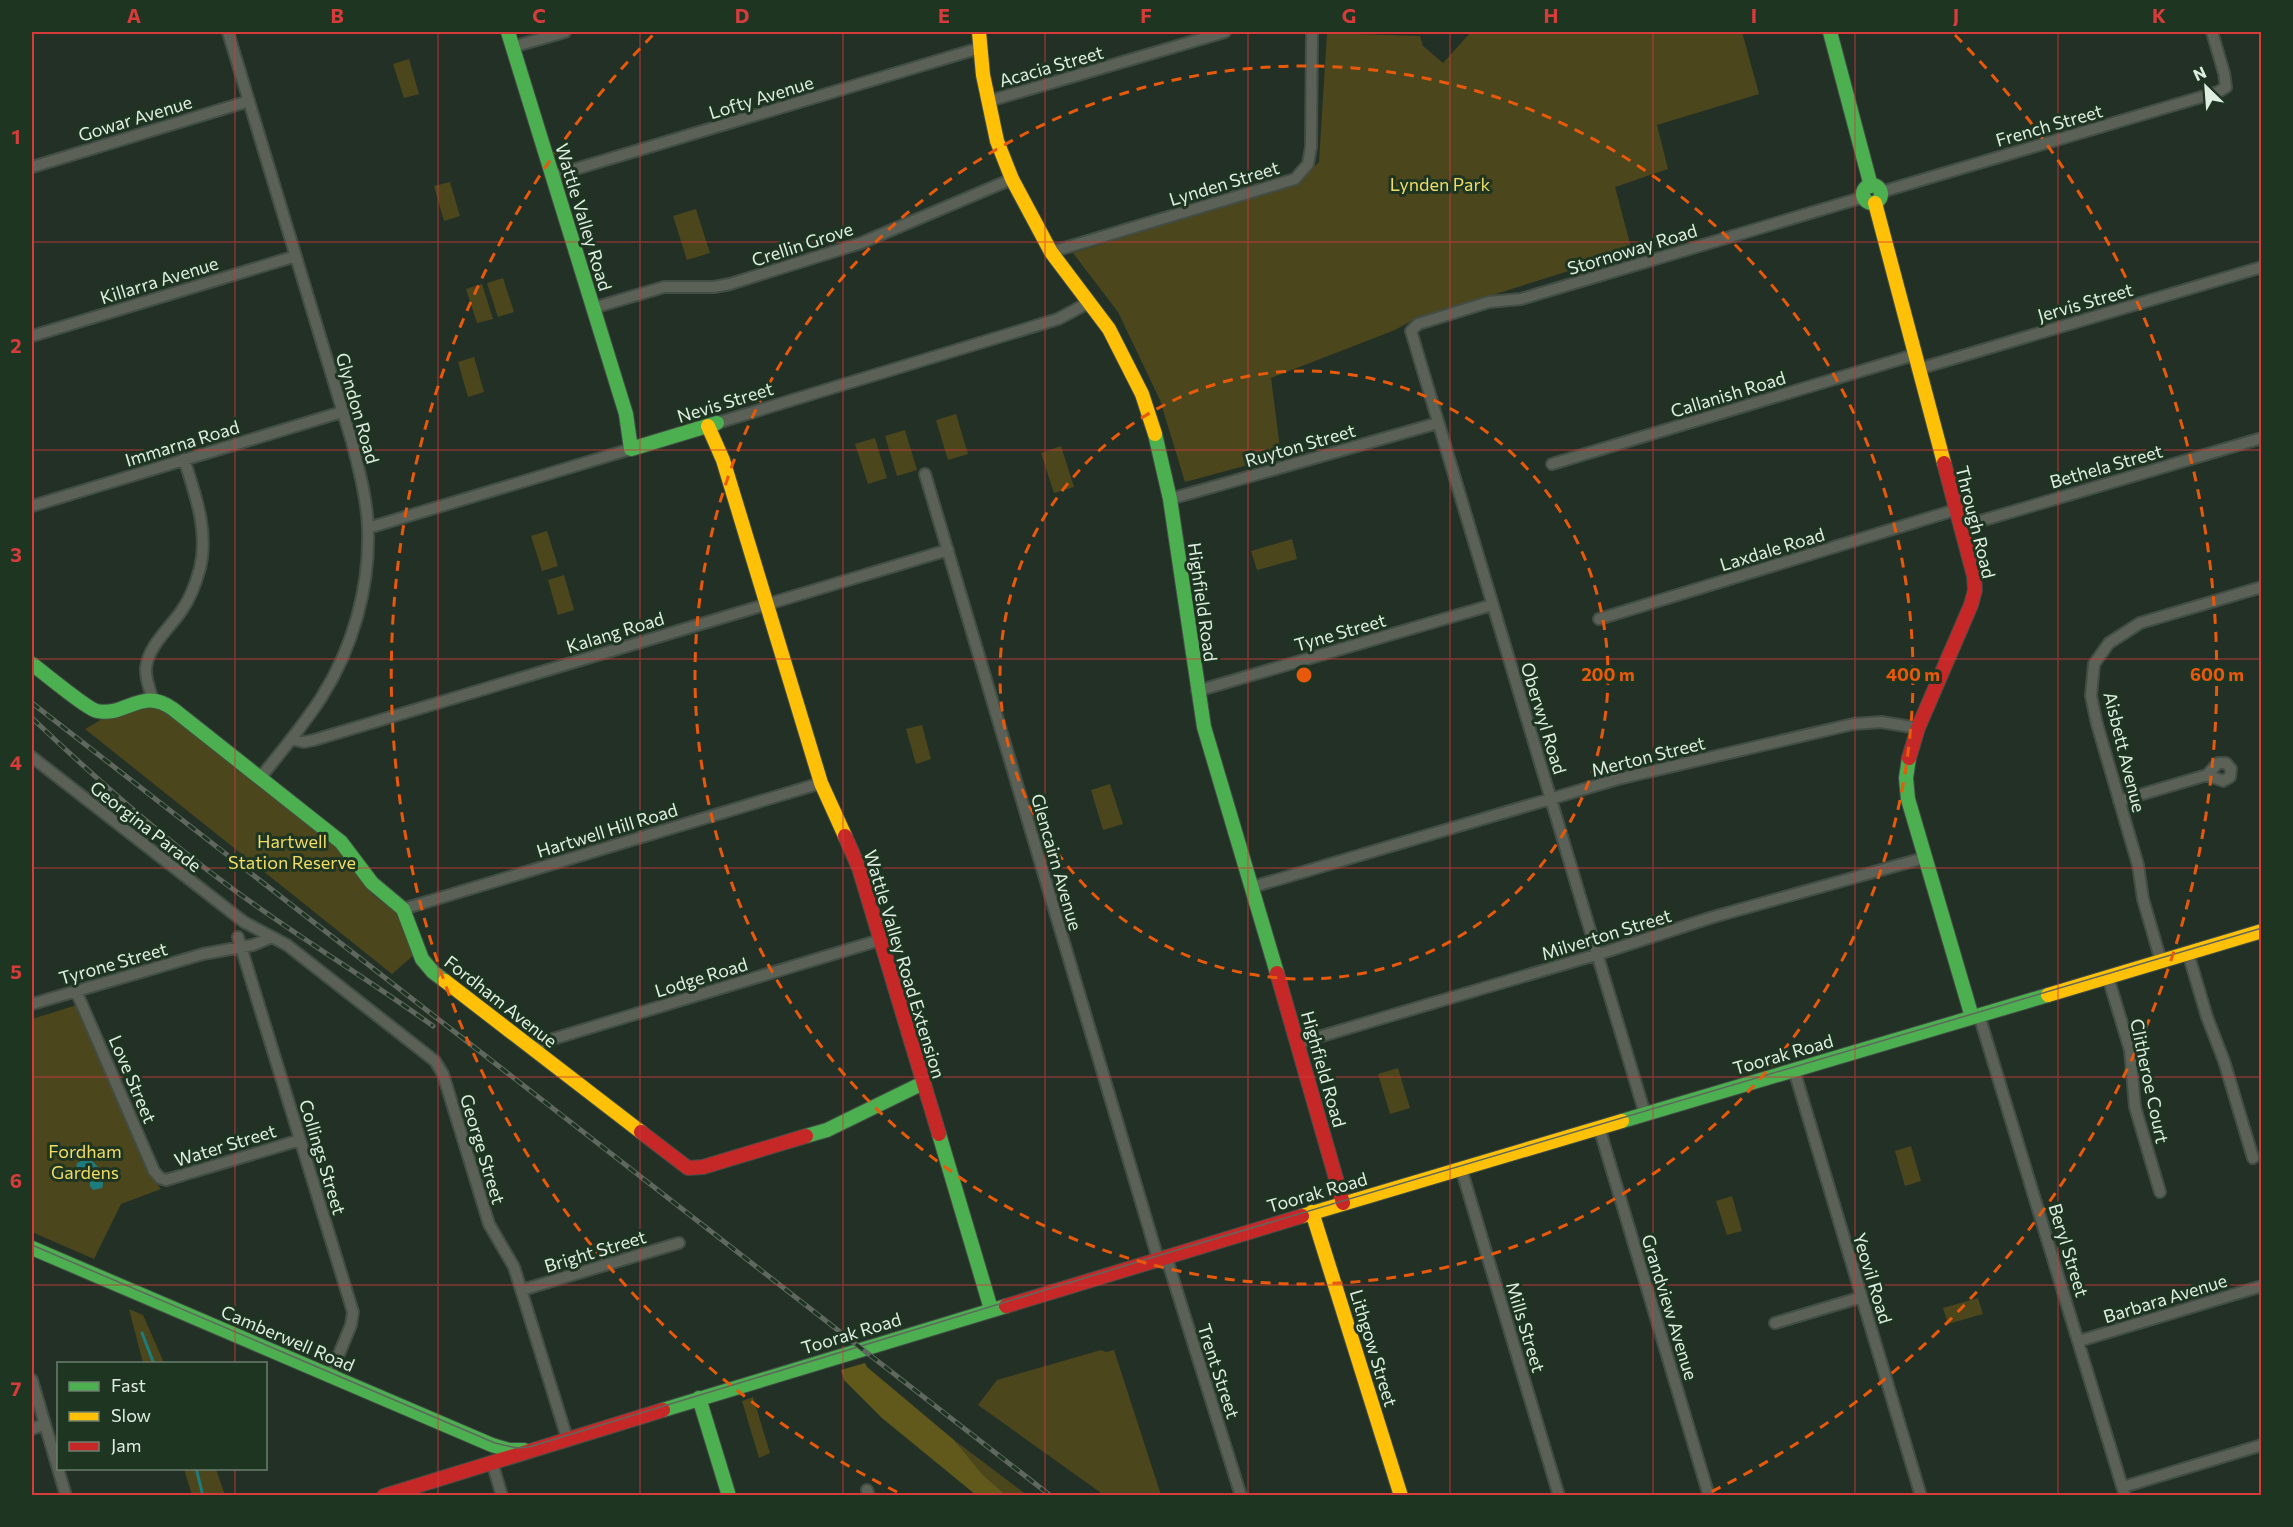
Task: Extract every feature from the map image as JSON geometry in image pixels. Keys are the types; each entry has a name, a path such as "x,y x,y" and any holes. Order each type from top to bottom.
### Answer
{"main road":[{"name":"Wattle Valley Road","path":"508,32 636,447"},
{"name":"Highfield Road","path":"979,32 997,141 1012,179 1051,252 1109,330 1142,394 1159,447 1170,498 1204,727 1344,1203"},
{"name":"Through Road","path":"1830,32 1974,576 1975,590 1971,605 1918,728 1906,778 1908,799 1924,858 1976,1016"},
{"name":"Nevis Street","path":"636,447 712,424"},
{"name":"Wattle Valley Road Extension","path":"712,424 821,783 856,860 991,1309"},
{"path":"32,664 94,711 106,711 153,700"},
{"name":"Fordham Avenue","path":"153,700 165,704 341,842 372,883 403,909 423,959 429,968 685,1167 692,1169 827,1130 923,1083"},
{"name":"Toorak Road","path":"384,1496 1162,1257 2262,932"},
{"name":"Lithgow Street","path":"1312,1212 1401,1496"},
{"name":"Camberwell Road","path":"32,1248 504,1449 518,1451 532,1449"},
{"path":"699,1398 729,1496"},
{"path":"467,1470 476,1463 479,1456 478,1447 472,1436"}],"street":[{"name":"Glyndon Road","path":"228,32 360,473 368,528 362,596 351,640 321,699 260,778"},
{"path":"512,47 565,32"},
{"name":"Acacia Street","path":"989,101 1225,32"},
{"name":"Lynden Street","path":"1051,252 1294,179 1308,164 1311,147 1312,32"},
{"name":"French Street","path":"1873,194 2218,92 2226,87 2212,32"},
{"name":"Lofty Avenue","path":"552,176 980,48"},
{"name":"Gowar Avenue","path":"32,167 249,101"},
{"name":"Crellin Grove","path":"593,308 664,286 719,287 740,281 861,243 1012,179"},
{"name":"Stornoway Road","path":"1412,331 1418,324 1489,302 1521,299 1873,194"},
{"name":"Killarra Avenue","path":"32,336 296,256"},
{"name":"Jervis Street","path":"1916,362 2262,267"},
{"name":"Nevis Street","path":"712,424 1058,319 1088,303"},
{"name":"Oberwyl Road","path":"1412,331 1645,1114"},
{"name":"Callanish Road","path":"1552,464 1916,362"},
{"name":"Immarna Road","path":"32,506 342,412"},
{"name":"Ruyton Street","path":"1170,498 1438,423"},
{"name":"Bethela Street","path":"1960,527 2262,438"},
{"name":"Nevis Street","path":"368,528 636,447"},
{"path":"153,700 146,675 148,657 186,603 196,581 202,558 203,536 200,513 184,459"},
{"name":"Glencairn Avenue","path":"925,474 1162,1257"},
{"name":"Laxdale Road","path":"1599,619 1955,510"},
{"name":"Kalang Road","path":"291,739 304,742 314,740 948,550"},
{"name":"Aisbett Avenue","path":"2161,961 2143,898 2138,865 2091,696 2094,664 2109,643 2140,623 2262,587"},
{"name":"Tyne Street","path":"1197,691 1492,605"},
{"name":"Merton Street","path":"1252,887 1618,779 1853,724 1881,722 1918,728"},
{"name":"Georgina Parade","path":"32,757 244,922 272,937"},
{"path":"2119,801 2207,775"},
{"name":"Hartwell Hill Road","path":"403,909 821,783"},
{"name":"Milverton Street","path":"1298,1043 1713,917 1924,858"},
{"path":"239,942 244,922"},
{"name":"Tyrone Street","path":"32,1004 239,942 272,937"},
{"name":"George Street","path":"272,937 296,952 438,1064 489,1224 512,1262 522,1290 567,1438"},
{"name":"Lodge Road","path":"533,1050 546,1041 880,940"},
{"name":"Collings Street","path":"239,942 354,1315 330,1376"},
{"path":"2188,953 2206,1017 2224,1061 2253,1158"},
{"name":"Clitheroe Court","path":"2108,977 2130,1050 2133,1099 2160,1192"},
{"name":"Love Street","path":"76,991 154,1171 160,1178"},
{"path":"32,998 32,1004"},
{"name":"Beryl Street","path":"1976,1016 2124,1491"},
{"name":"Yeovil Road","path":"1794,1070 1921,1496"},
{"name":"Grandview Avenue","path":"1599,1127 1709,1496"},
{"name":"Water Street","path":"160,1178 170,1179 300,1140"},
{"name":"Mills Street","path":"1461,1168 1559,1496"},
{"name":"Bright Street","path":"522,1290 679,1243"},
{"name":"Trent Street","path":"1162,1257 1241,1496"},
{"name":"Barbara Avenue","path":"2079,1341 2262,1286"},
{"path":"1775,1323 1862,1297"},
{"path":"32,1380 57,1465"},
{"path":"32,1429 45,1424"},
{"path":"2124,1491 2262,1445"},
{"path":"492,1462 502,1496"},
{"path":"58,1470 66,1496"}],"green space":[{"name":"Lynden Park","path":"1471,32 1742,32 1759,94 1657,125 1668,169 1615,187 1632,251 1413,320 1395,330 1271,378 1281,456 1185,482 1160,400 1118,312 1073,253 1299,183 1319,162 1327,33 1420,36 1423,46 1443,63"},
{"path":"409,59 419,94 404,98 393,64"},
{"path":"450,182 460,216 444,221 434,186"},
{"path":"696,209 710,253 687,260 673,216"},
{"path":"503,278 514,312 498,317 487,283"},
{"path":"482,284 493,319 477,323 466,289"},
{"path":"474,357 484,392 468,397 458,362"},
{"path":"956,414 968,454 948,460 936,420"},
{"path":"905,430 917,470 897,476 885,436"},
{"path":"875,438 887,478 868,484 855,444"},
{"path":"1061,446 1074,487 1054,493 1041,453"},
{"path":"547,531 558,566 542,571 531,536"},
{"path":"1292,539 1297,559 1257,570 1251,551"},
{"path":"564,575 574,610 558,615 548,580"},
{"name":"Hartwell Station Reserve","path":"153,707 163,710 342,851 341,856 347,863 352,863 372,890 372,894 386,905 392,906 399,916 415,954 392,974 85,729 104,718"},
{"path":"922,725 931,759 916,764 906,729"},
{"path":"1110,784 1123,824 1103,830 1091,790"},
{"name":"Fordham Gardens","path":"77,1005 150,1175 161,1189 121,1204 94,1259 32,1232 32,1019"},
{"path":"1398,1068 1410,1108 1390,1114 1378,1074"},
{"path":"1911,1146 1921,1181 1905,1186 1895,1151"},
{"path":"1732,1196 1742,1231 1727,1235 1716,1201"},
{"path":"1978,1298 1983,1314 1948,1324 1943,1308"},
{"path":"129,1309 143,1315 164,1362 143,1362"},
{"path":"1101,1350 1106,1352 1114,1350 1161,1495 1104,1495 978,1405 997,1380"},
{"path":"753,1397 770,1453 759,1458 742,1401"},
{"path":"954,1440 1027,1495 1006,1495 983,1475"},
{"path":"184,1470 216,1470 225,1495 192,1495"}],"shaded area":[{"path":"865,1363 954,1440 983,1475 1006,1495 976,1495 882,1418 844,1380 841,1370"}],"water":[{"path":"87,1158 95,1163 100,1171 103,1179 102,1188 93,1190 90,1186 90,1176 80,1177 76,1168 77,1163"}],"waterway":[{"path":"142,1333 153,1362"},
{"path":"196,1470 203,1496"}],"tram line":[{"path":"32,1245 495,1443 517,1448 529,1447 1157,1256 2262,928"}],"railway":[{"path":"32,703 1051,1496"},
{"path":"32,718 126,804 200,865 433,1026"}],"traffic: fast":[{"path":"508,32 626,414 631,449 717,423"},
{"path":"1830,32 1871,186"},
{"path":"1872,185 1878,188 1881,194 1878,200 1872,203 1866,200 1863,194 1866,188 1872,185"},
{"path":"1155,434 1170,499 1204,727 1277,973"},
{"path":"32,664 97,711 107,712 152,700 173,709 341,842 372,883 403,909 422,959 445,981"},
{"path":"1909,758 1906,778 1908,799 1972,1017"},
{"path":"1622,1121 2048,995"},
{"path":"806,1136 827,1130 923,1083"},
{"path":"939,1134 991,1309"},
{"path":"32,1248 492,1445 509,1450 524,1450"},
{"path":"663,1410 1006,1306"},
{"path":"699,1398 729,1496"}],"traffic: slow":[{"path":"979,32 983,75 997,141 1012,179 1051,252 1109,329 1142,394 1155,434"},
{"path":"1875,203 1944,463"},
{"path":"708,426 723,460 821,783 845,836"},
{"path":"2048,995 2262,931"},
{"path":"445,981 641,1132"},
{"path":"1302,1216 1622,1121"},
{"path":"1312,1212 1401,1496"}],"traffic: jam":[{"path":"1909,758 1918,728 1971,605 1975,590 1974,576 1944,463"},
{"path":"845,836 859,868 939,1134"},
{"path":"1277,973 1343,1203"},
{"path":"641,1132 688,1168 703,1167 806,1136"},
{"path":"1006,1306 1302,1216"},
{"path":"384,1496 663,1410"}]}
